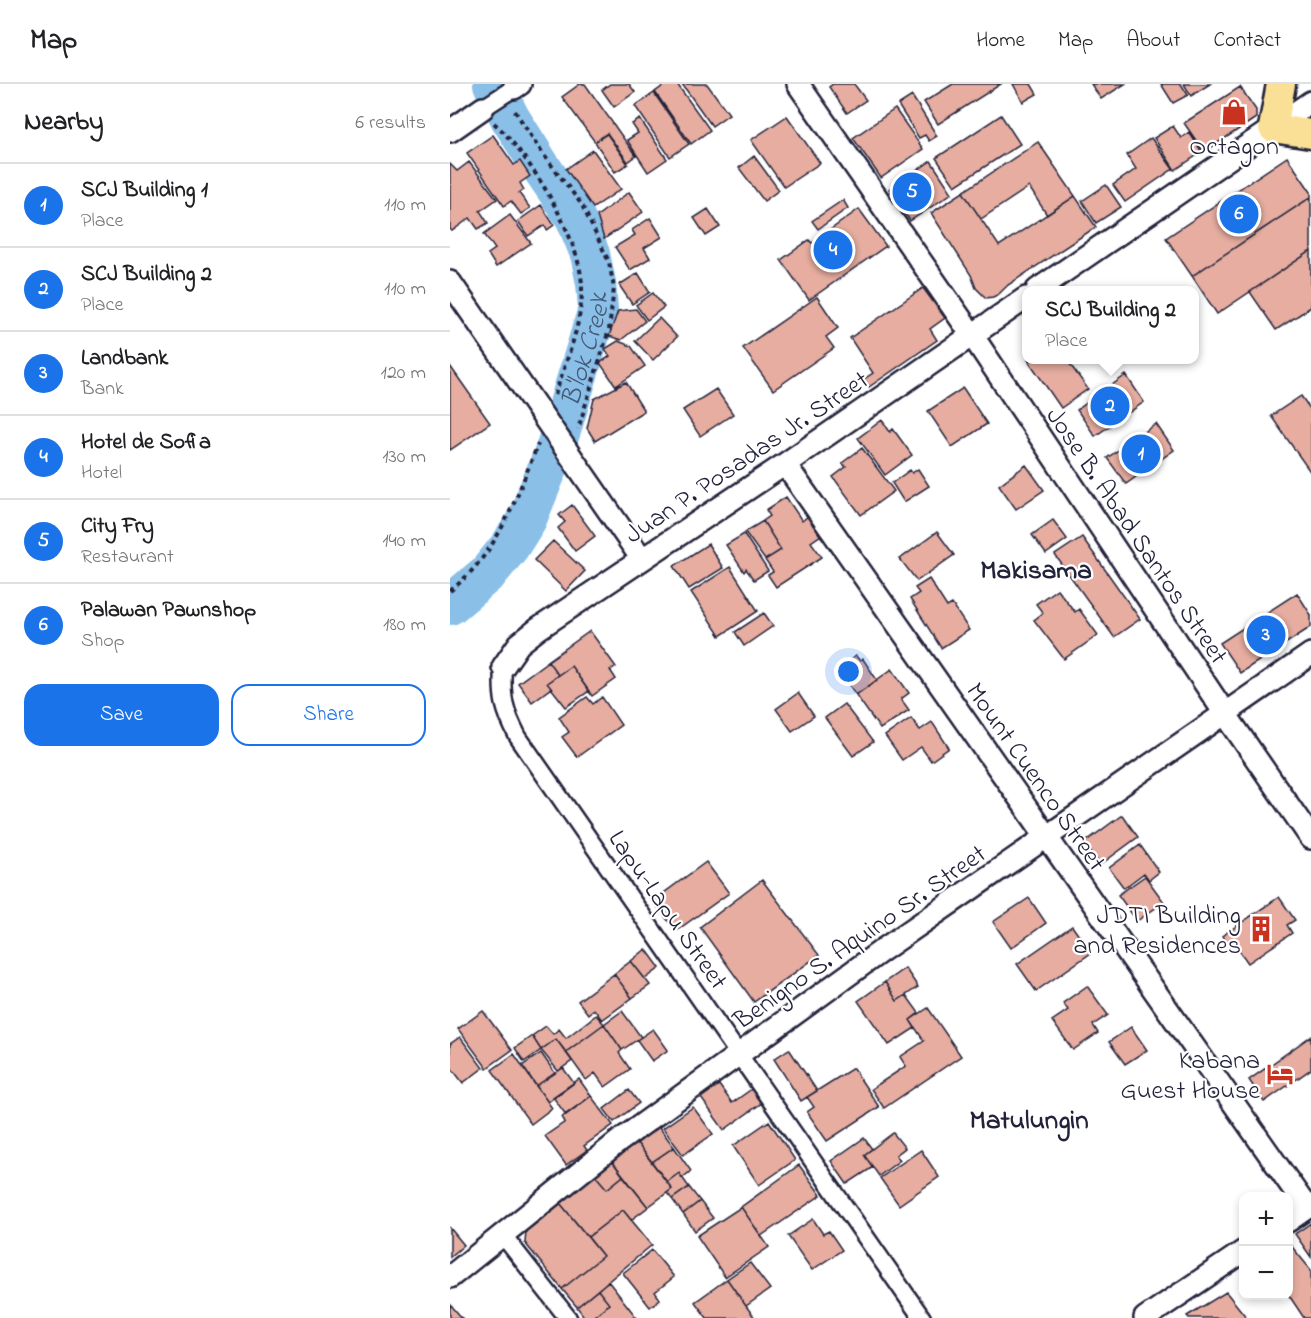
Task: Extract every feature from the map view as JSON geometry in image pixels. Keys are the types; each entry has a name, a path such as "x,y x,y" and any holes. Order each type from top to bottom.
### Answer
{"highway":[{"path":"1281,84 1273,128 1311,134"}],"street":[{"name":"Jose B. Abad Santos Street","path":"798,84 972,335 1311,838"},
{"path":"450,130 517,86"},
{"path":"1044,286 1311,102"},
{"path":"450,282 642,559"},
{"name":"Juan P. Posadas Jr. Street","path":"504,667 519,644 538,629 785,464 1022,301"},
{"name":"Mount Cuenco Street","path":"785,464 1309,1207"},
{"name":"Benigno S. Aquino Sr. Street","path":"450,1277 618,1142 884,949 1311,654"},
{"name":"Lapu-Lapu Street","path":"504,667 502,689 505,711 518,737 922,1318"},
{"path":"1293,1218 1309,1207"},
{"path":"502,1234 568,1318"},
{"path":"1159,1314 1239,1255"}],"path":[{"path":"517,86 526,101 514,111 582,205 609,262 614,288 609,330 570,455"},
{"path":"450,591 467,577 488,553 512,508 550,425 580,319 582,286 575,248 527,160 482,109"}],"building":[{"path":"580,84 585,84 636,156 628,162 607,133 595,142 562,97"},
{"path":"610,84 629,84 635,92 614,107 602,90"},
{"path":"666,84 677,84 710,130 691,144 655,92"},
{"path":"682,84 707,84 729,114 712,126"},
{"path":"833,84 854,84 866,100 847,113 829,87"},
{"path":"953,84 1001,84 938,124 924,102"},
{"path":"1013,84 1031,84 1037,94 1023,102"},
{"path":"1091,84 1125,84 1101,99"},
{"path":"1161,84 1181,84 1188,95 1173,103"},
{"path":"1184,84 1210,84 1191,96"},
{"path":"1240,87 1256,110 1256,118 1204,152 1184,123"},
{"path":"654,93 689,144 670,157 635,106"},
{"path":"912,96 937,136 929,141 925,135 919,138 898,105"},
{"path":"895,109 923,149 881,178 853,138"},
{"path":"1001,115 1020,144 955,186 936,158"},
{"path":"787,116 820,163 784,187 751,140"},
{"path":"640,119 667,159 648,172 627,140 638,133 632,124"},
{"path":"1173,126 1181,138 1189,132 1202,152 1175,170 1154,138"},
{"path":"607,134 628,164 615,172 595,142"},
{"path":"493,135 514,165 520,161 530,176 520,183 524,190 519,193 530,208 521,214 511,201 504,206 467,153"},
{"path":"1151,138 1173,169 1125,202 1113,185 1136,169 1127,155"},
{"path":"1038,142 1075,196 1047,215 1029,187 981,219 963,192"},
{"path":"593,150 621,189 593,208 566,169"},
{"path":"754,156 779,190 764,201 739,168"},
{"path":"1287,157 1311,192 1311,197 1192,276 1166,238"},
{"path":"931,161 952,193 910,221 889,189"},
{"path":"469,162 497,199 480,211 488,223 478,229 470,218 452,231 450,229 450,164 457,171"},
{"path":"1106,185 1121,207 1096,223 1082,201"},
{"path":"629,192 643,212 604,239 597,216"},
{"path":"963,192 999,246 1075,196 1096,227 1008,285 999,294 986,298 976,288 971,275 931,213"},
{"path":"1311,197 1311,251 1217,314 1192,276"},
{"path":"843,200 848,208 818,229 812,221"},
{"path":"541,205 554,225 547,230 545,225 528,236 518,221"},
{"path":"708,209 720,227 706,236 694,218"},
{"path":"859,209 886,246 809,300 781,260 809,240 812,243"},
{"path":"510,215 531,243 496,267 488,254 495,249 484,234"},
{"path":"650,218 662,237 644,248 650,258 630,270 615,247 635,235 632,230"},
{"path":"1311,251 1311,307 1276,330 1250,292"},
{"path":"638,273 650,292 632,304 619,285"},
{"path":"923,288 945,318 930,329 937,340 869,387 864,379 873,373 850,338"},
{"path":"653,293 664,307 647,320 636,305"},
{"path":"817,297 838,328 826,337 834,348 773,390 743,348"},
{"path":"636,309 645,321 621,340 609,336 618,311"},
{"path":"659,318 677,337 653,360 635,341"},
{"path":"618,341 631,346 645,366 616,386 600,363 610,356 605,349"},
{"path":"1031,364 1070,364 1088,389 1061,408"},
{"path":"450,366 490,423 450,450"},
{"path":"1126,375 1144,402 1095,436 1077,410"},
{"path":"626,382 644,411 595,441 587,428 594,399"},
{"path":"963,388 987,424 952,447 928,411"},
{"path":"716,389 733,414 700,436 683,410"},
{"path":"1301,396 1311,410 1311,473 1271,416"},
{"path":"882,420 890,432 893,429 912,455 885,475 858,438"},
{"path":"1156,424 1174,450 1126,484 1107,458"},
{"path":"862,448 894,491 861,515 833,477 846,467 842,463"},
{"path":"1026,465 1044,490 1016,509 999,485"},
{"path":"918,469 929,486 904,502 892,483 910,470 912,473"},
{"path":"786,497 802,521 808,516 821,535 811,542 822,557 776,587 768,575 773,572 765,560 781,550 763,521 770,516 766,510"},
{"path":"572,505 595,536 575,551 558,528 565,522 559,515"},
{"path":"1053,520 1067,539 1046,554 1032,535"},
{"path":"763,521 781,550 765,560 745,532"},
{"path":"937,532 954,555 917,581 900,559"},
{"path":"744,534 768,571 754,580 746,569 744,572 726,545"},
{"path":"1082,537 1140,619 1114,637 1055,555"},
{"path":"553,541 585,571 566,591 534,560"},
{"path":"708,544 723,568 689,589 674,566"},
{"path":"730,567 758,611 720,636 691,592"},
{"path":"929,579 947,607 952,604 969,630 941,648 910,599 919,593 915,588"},
{"path":"1057,589 1075,612 1079,609 1098,635 1064,659 1034,620 1043,613 1036,604"},
{"path":"1297,593 1311,615 1311,627 1240,673 1220,643"},
{"path":"764,613 773,626 744,646 735,632"},
{"path":"590,631 616,667 610,670 616,679 592,696 571,666 558,675 548,661"},
{"path":"856,656 860,661 863,659 877,680 856,695 842,675 848,670 844,664"},
{"path":"548,661 558,675 547,683 551,688 532,702 518,683"},
{"path":"571,666 589,691 566,707 547,683"},
{"path":"892,669 909,693 901,699 909,710 880,729 856,695"},
{"path":"798,693 814,716 792,731 776,709"},
{"path":"587,697 593,704 602,697 621,725 577,757 562,737 569,732 559,717"},
{"path":"844,704 873,742 853,756 825,718"},
{"path":"911,718 920,730 932,722 949,748 931,761 921,747 902,760 885,736"},
{"path":"1122,815 1138,837 1100,865 1084,843"},
{"path":"1140,845 1159,872 1149,880 1144,873 1124,888 1109,868"},
{"path":"706,862 729,893 676,931 653,901"},
{"path":"1145,876 1164,902 1137,921 1118,895"},
{"path":"762,880 819,955 754,1002 700,927"},
{"name":"JDTI Building and Residences","path":"1279,897 1295,920 1287,925 1292,933 1248,963 1233,942 1229,945 1222,936"},
{"path":"1029,898 1046,923 1011,948 993,922"},
{"path":"1072,926 1091,953 1036,991 1017,964"},
{"path":"646,949 660,968 645,979 631,961"},
{"path":"631,961 650,985 632,998 614,974"},
{"path":"905,968 918,987 897,1001 885,982"},
{"path":"614,974 632,998 602,1020 594,1009 588,1014 578,1001"},
{"path":"885,982 897,1001 906,995 919,1013 910,1020 915,1028 889,1045 858,1001"},
{"path":"1087,986 1108,1015 1093,1025 1098,1033 1073,1050 1052,1021 1068,1010 1063,1003"},
{"path":"928,1008 961,1056 884,1108 871,1089 906,1066 900,1057 924,1041 910,1020"},
{"path":"483,1011 512,1050 487,1068 458,1029"},
{"path":"622,1011 641,1037 622,1050 604,1024"},
{"path":"596,1015 604,1024 566,1052 556,1039 541,1050 532,1036 546,1026 553,1034 559,1029 566,1038"},
{"path":"604,1024 622,1050 619,1053 630,1069 605,1087 595,1073 586,1080 566,1052"},
{"path":"1131,1027 1147,1050 1125,1064 1109,1042"},
{"path":"653,1029 668,1050 652,1061 637,1040"},
{"path":"532,1036 541,1050 524,1062 515,1048"},
{"name":"Kabana Guest House","path":"1311,1036 1311,1069 1264,1102 1249,1080"},
{"path":"460,1037 483,1068 463,1083 450,1066 450,1044"},
{"path":"556,1039 572,1061 558,1071 541,1050"},
{"path":"789,1049 817,1091 801,1101 774,1059"},
{"path":"541,1053 555,1073 536,1086 522,1066"},
{"path":"514,1054 552,1108 531,1124 492,1070"},
{"path":"563,1068 574,1083 548,1102 536,1086"},
{"path":"853,1068 879,1107 827,1141 807,1112 814,1107 807,1097"},
{"path":"579,1079 591,1096 566,1115 553,1097"},
{"path":"719,1085 732,1103 753,1088 763,1102 724,1130 701,1098"},
{"path":"629,1090 639,1103 614,1122 604,1109"},
{"path":"591,1096 613,1125 584,1146 587,1150 566,1165 545,1136 565,1122 562,1117"},
{"path":"693,1107 713,1134 683,1155 663,1128"},
{"path":"769,1121 795,1160 759,1185 733,1146"},
{"path":"659,1127 674,1147 652,1162 637,1143"},
{"path":"893,1133 905,1148 896,1155 900,1160 879,1176 864,1155"},
{"path":"864,1138 872,1149 864,1155 873,1167 847,1184 831,1161"},
{"path":"637,1143 672,1189 648,1207 612,1161"},
{"path":"674,1147 691,1171 682,1178 679,1173 667,1182 652,1162"},
{"path":"921,1150 939,1177 899,1205 880,1178"},
{"path":"612,1161 623,1176 607,1189 595,1175"},
{"path":"799,1165 821,1195 761,1236 741,1207"},
{"path":"679,1173 689,1187 672,1199 667,1193 672,1189 667,1182"},
{"path":"595,1175 607,1189 623,1176 648,1207 631,1220 623,1210 588,1237 560,1203"},
{"path":"689,1187 700,1201 683,1214 672,1199"},
{"path":"700,1201 713,1218 695,1231 683,1214"},
{"path":"560,1203 603,1256 562,1289 525,1243 526,1230"},
{"path":"741,1207 769,1247 725,1277 697,1236"},
{"path":"623,1210 652,1245 577,1307 562,1289 603,1256 588,1237"},
{"path":"813,1219 823,1234 829,1231 842,1250 812,1270 788,1236"},
{"path":"1311,1223 1311,1257 1295,1234"},
{"path":"450,1228 464,1245 450,1257"},
{"path":"1293,1248 1311,1270 1311,1318 1304,1318 1292,1300"},
{"path":"652,1250 674,1277 655,1292 660,1299 650,1307 623,1273"},
{"path":"750,1263 770,1289 746,1306 727,1279"},
{"path":"727,1279 755,1318 707,1318 695,1302"},
{"path":"608,1281 637,1318 598,1318 595,1315 609,1304 598,1290"},
{"path":"598,1290 609,1304 595,1315 598,1318 585,1318 577,1307"},
{"path":"1226,1292 1247,1318 1189,1318 1187,1316"},
{"path":"450,1304 462,1318 450,1318"}],"waterway":[{"name":"B'lok Creek","path":"450,605 488,573 510,546 527,519 554,453 598,309 590,254 575,217 510,118 493,84"}],"place":[{"name":"Octagon","path":"1234,112"},
{"name":"City Fry","path":"912,192"},
{"name":"Palawan Pawnshop","path":"1239,214"},
{"name":"Hotel de Sofia","path":"833,250"},
{"name":"SCJ Building 2","path":"1110,406"},
{"name":"SCJ Building 1","path":"1141,454"},
{"name":"Landbank","path":"1266,635"},
{"name":"JDTI Building and Residences","path":"1261,929"},
{"name":"Kabana Guest House","path":"1280,1074"}],"district":[{"name":"Makisama","path":"1036,569"},
{"name":"Matulungin","path":"1029,1119"}]}
